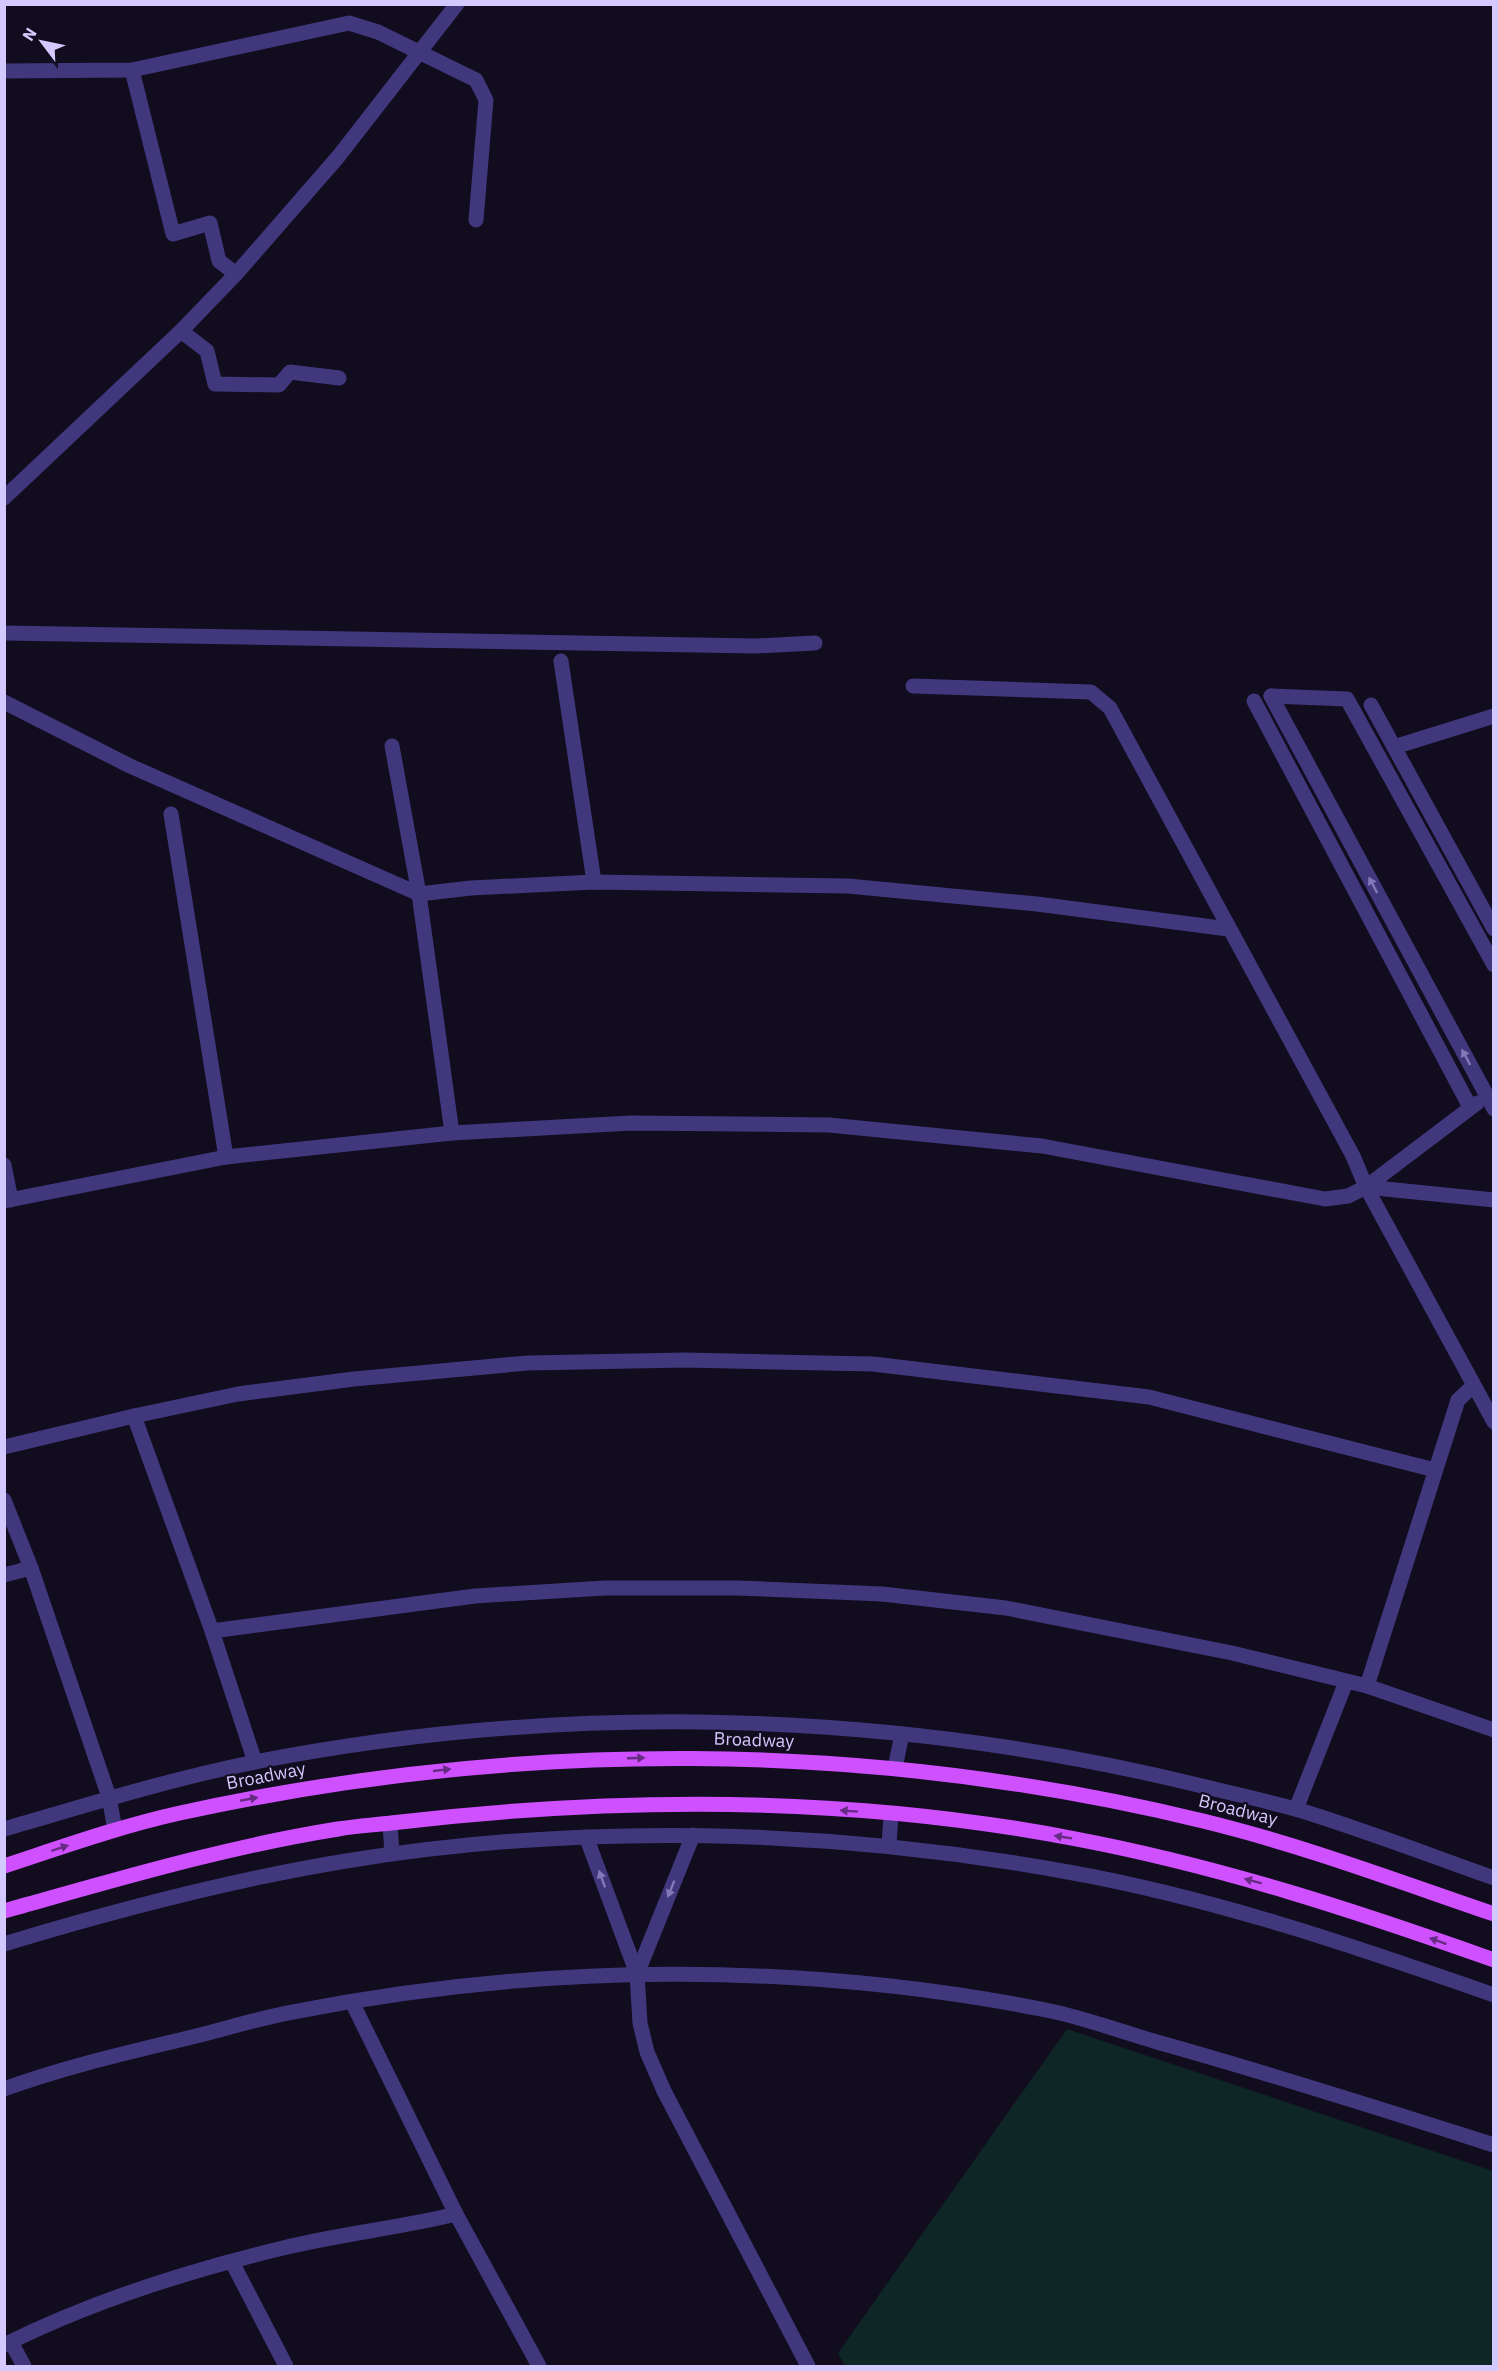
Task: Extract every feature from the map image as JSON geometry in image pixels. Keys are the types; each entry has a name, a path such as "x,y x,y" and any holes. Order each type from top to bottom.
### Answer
{"main road":[{"name":"Broadway","path":"4,1866 116,1830 177,1814 309,1788 466,1768 565,1760 749,1758 896,1768 1093,1797 1202,1821 1292,1845 1494,1914"},
{"path":"4,1911 184,1861 340,1828 470,1813 570,1806 738,1803 891,1814 1064,1837 1176,1861 1327,1902 1494,1960"}],"street":[{"path":"4,498 181,331 236,274 338,157 457,4"},
{"path":"4,71 132,70 349,23 378,32 476,80 486,100 476,220"},
{"path":"132,70 173,234 210,223 219,261 236,274"},
{"path":"181,331 207,351 215,384 279,384 290,372 339,378"},
{"path":"4,633 743,646 815,643"},
{"path":"561,661 594,882"},
{"path":"913,686 1091,692 1110,708 1353,1156 1366,1187 1472,1387 1494,1422"},
{"path":"4,1165 8,1201 226,1157 452,1133 631,1123 829,1125 1042,1146 1325,1198 1348,1196 1366,1187 1470,1107 1490,1102 1271,696 1347,699 1494,965"},
{"path":"4,702 130,766 419,894 471,888 594,882 848,886 1037,904 1228,929"},
{"path":"1254,702 1470,1107"},
{"path":"1371,705 1494,929"},
{"path":"1394,747 1494,716"},
{"path":"392,746 419,894 452,1133"},
{"path":"171,814 226,1157"},
{"path":"1366,1187 1494,1200"},
{"path":"4,1447 238,1394 354,1379 528,1363 685,1360 873,1364 1149,1397 1435,1470"},
{"path":"1367,1686 1458,1400 1472,1387"},
{"path":"134,1416 212,1631 255,1762"},
{"path":"4,1500 31,1568 109,1797 116,1830"},
{"path":"4,1575 31,1568"},
{"path":"212,1631 475,1596 605,1588 737,1588 882,1594 1006,1608 1232,1653 1367,1686 1494,1730"},
{"path":"1296,1809 1346,1682"},
{"path":"4,1829 109,1797 255,1762 440,1735 607,1722 774,1725 902,1734 1041,1752 1132,1769 1296,1809 1494,1878"},
{"path":"896,1768 902,1734"},
{"path":"889,1846 891,1814"},
{"path":"390,1824 392,1854"},
{"path":"637,1974 693,1835"},
{"path":"4,1944 98,1915 192,1893 304,1868 392,1854 524,1842 693,1835 889,1846 1068,1872 1139,1887 1335,1940 1494,1995"},
{"path":"587,1839 637,1974 640,2023 647,2052 664,2091 808,2367"},
{"path":"4,2089 63,2068 290,2013 409,1993 577,1975 637,1974 818,1979 889,1986 1050,2011 1293,2081 1494,2145"},
{"path":"352,2002 456,2214 539,2367"},
{"path":"24,2367 8,2343 61,2317 153,2285 284,2248 456,2214"},
{"path":"232,2262 286,2367"}],"green space":[{"path":"1067,2029 1493,2171 1493,2366 845,2366 838,2353"}]}
